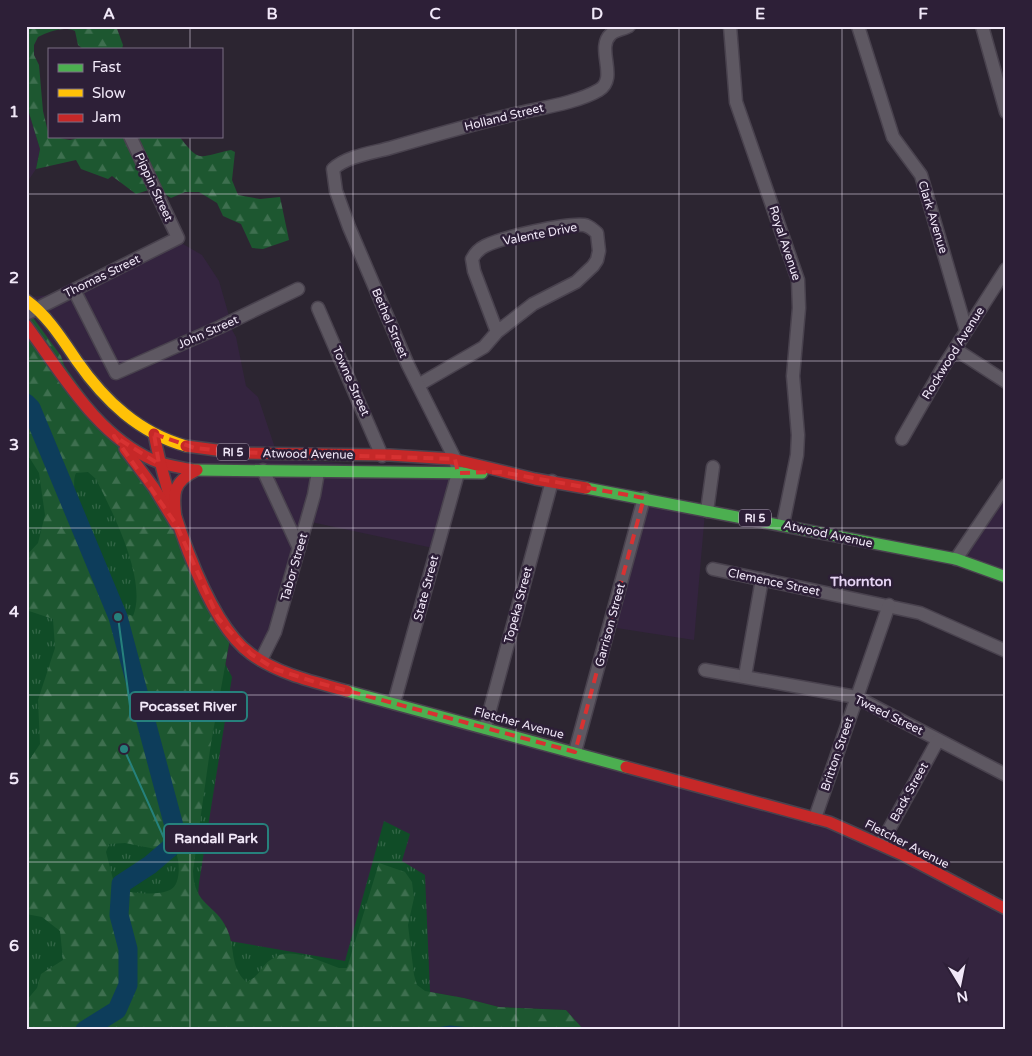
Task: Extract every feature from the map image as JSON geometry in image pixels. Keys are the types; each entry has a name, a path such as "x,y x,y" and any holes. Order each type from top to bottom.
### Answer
{"main road":[{"name":"Atwood Avenue","path":"32,304 117,409 133,422 154,434 194,448 233,452 455,459 501,472 783,524 956,559 1006,577"},
{"name":"Atwood Avenue","path":"26,324 96,417 114,436 158,462 197,470 501,472"},
{"name":"Fletcher Avenue","path":"154,434 158,462 176,524 218,618 238,644 275,669 315,682 815,818 881,844 1006,910"},
{"path":"114,436 137,463 176,524"},
{"path":"176,524 174,490 178,480 197,470"}],"street":[{"name":"Holland Street","path":"333,169 340,163 366,154 560,103 600,90 607,76 604,48 611,34 629,26"},
{"name":"Royal Avenue","path":"730,26 736,102 798,280 799,308 793,394 798,435 783,524"},
{"name":"Clark Avenue","path":"858,26 893,137 921,175 966,330"},
{"path":"982,26 1006,112"},
{"name":"Pippin Street","path":"131,138 178,238"},
{"name":"Bethel Street","path":"333,169 336,191 349,227 408,365 420,384 455,459 458,473"},
{"name":"Valente Drive","path":"420,384 478,351 497,332 533,304 576,282 593,266 599,251 597,233 590,227 577,225 537,232 487,245 477,251 472,259 474,271 497,332"},
{"name":"Thomas Street","path":"26,314 32,304 74,290 178,238"},
{"name":"Rockwood Avenue","path":"902,438 966,330 1006,269"},
{"name":"John Street","path":"74,290 116,373 298,290"},
{"name":"Towne Street","path":"318,308 382,456"},
{"path":"955,349 1006,382"},
{"path":"707,510 713,467"},
{"path":"263,470 300,548"},
{"name":"Tabor Street","path":"261,660 275,632 300,548 318,472"},
{"name":"State Street","path":"394,703 458,473"},
{"name":"Topeka Street","path":"485,728 552,481"},
{"path":"956,559 1006,485"},
{"name":"Garrison Street","path":"576,752 644,498"},
{"name":"Clemence Street","path":"713,569 920,613 1006,651"},
{"path":"745,676 762,579"},
{"name":"Britton Street","path":"815,818 889,605"},
{"name":"Tweed Street","path":"705,670 856,697 1006,775"},
{"name":"Back Street","path":"881,844 938,740"}],"highlighted area":[{"path":"154,434 195,448 233,452 455,459 458,473 501,472 644,498 575,752 315,682 275,669 251,654 218,618 176,524 114,436 159,464"}],"shaded area":[{"path":"26,103 40,149 36,169 26,184"},
{"path":"176,240 202,255 219,281 229,316 227,321 236,337 246,386 258,397 278,457 455,475 433,548 311,522 262,660 828,823 1006,911 1006,1030 584,1030 566,1010 499,1007 425,991 347,968 246,982 226,926 199,898 193,883 211,743 230,639 30,313 29,297 52,295"},
{"path":"1006,491 1006,578 960,562"},
{"path":"643,499 705,512 694,640 610,627"}],"green space":[{"path":"26,26 116,26 123,45 122,48 82,48 78,45 75,31 66,29 38,37 34,45 34,55 39,65 43,111 48,138 70,140 78,138 181,138 192,151 201,156 231,150 235,152 232,180 238,195 260,199 280,197 289,240 263,249 252,248 241,224 223,216 217,203 199,192 185,192 171,198 155,188 136,194 112,176 108,179 81,169 76,160 36,169 40,149 26,103"},
{"path":"26,308 61,356 64,365 156,494 230,639 211,743 193,871 194,883 201,898 217,914 227,929 237,969 246,982 255,977 272,959 280,955 297,954 339,968 347,968 379,863 405,872 412,882 414,898 408,925 417,985 425,991 499,1007 566,1010 584,1030 26,1030 26,1001 37,988 41,974 63,960 60,931 42,917 26,914 26,765 40,744 38,700 55,648 53,619 26,610 26,556 38,543 45,515 39,473 26,452","holes":["88,472 96,479 126,546 136,584 136,601 133,616 113,607 99,591 82,530 75,496 74,482 76,473","125,843 176,853 179,873 174,887 165,892 150,894 134,893 115,887 106,852 109,844"]},
{"path":"26,333 184,586 232,677 199,883 195,935 345,961 384,821 410,834 402,861 425,875 431,1015 26,1030"}],"waterway":[{"path":"26,403 31,408 118,617 178,841 150,865 121,884 119,915 128,949 128,985 117,1010 85,1030"},
{"path":"430,1030 450,1027 478,1030"}],"traffic: fast":[{"path":"194,470 482,473"},
{"path":"586,488 956,559 1006,577"},
{"path":"347,691 626,767"}],"traffic: slow":[{"path":"26,300 48,321 88,376 124,414 153,433 186,446"}],"traffic: jam":[{"path":"26,325 82,401 114,435 133,449 153,460 194,470"},
{"path":"154,434 167,488 189,553 217,613 234,637 251,654 273,667 297,677 347,691"},
{"path":"186,446 239,453 390,455 452,459 535,479 586,488"},
{"path":"125,449 154,488 176,524"},
{"path":"176,519 176,490 183,479 197,470"},
{"path":"626,767 829,822 901,854 1006,909"}],"place":[{"name":"Pocasset River","path":"118,617"},
{"name":"Randall Park","path":"124,749"}],"district":[{"name":"Thornton","path":"861,581"}]}
